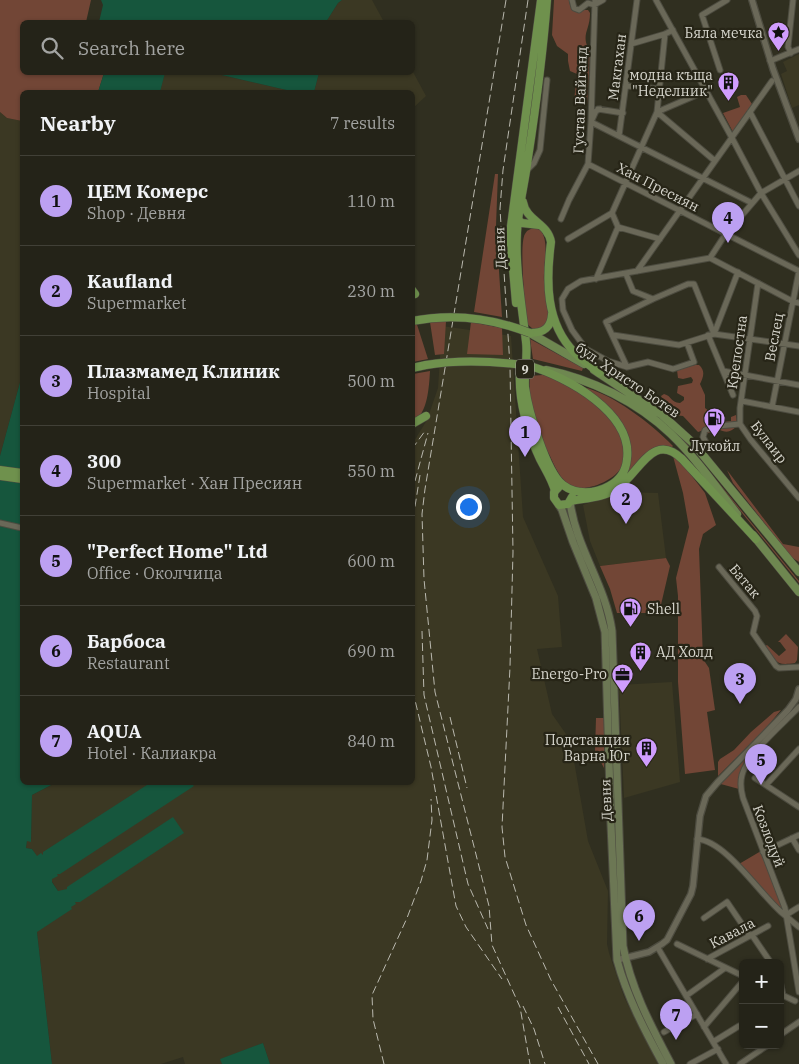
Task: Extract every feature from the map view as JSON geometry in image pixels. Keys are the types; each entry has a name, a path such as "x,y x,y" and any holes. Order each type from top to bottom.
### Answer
{"highway":[{"name":"Девня","path":"540,0 522,157 513,211 516,221 522,316 527,350 525,380 527,400 544,453 556,477 568,488"},
{"name":"Девня","path":"547,0 526,170 516,221 514,274 522,347 521,395 533,443 555,490"},
{"path":"522,197 525,211 536,223 547,230 550,240 547,280 552,321 548,328 540,333 530,333"},
{"path":"516,221 536,223"},
{"path":"517,244 523,230 536,223"},
{"path":"552,312 559,331 569,347 599,373"},
{"name":"бул. Христо Ботев","path":"415,320 443,316 474,318 499,322 530,333"},
{"name":"бул. Христо Ботев","path":"415,367 443,362 472,361 499,362 532,367"},
{"name":"9","path":"532,367 579,389 597,402 616,420 625,437 627,459 620,477 608,486 598,490 582,492 568,488"},
{"path":"415,422 426,416"},
{"path":"570,502 572,496 568,488 560,487 555,490 554,498 559,505 612,492 624,484 651,454 658,450 668,449 682,459 756,539"},
{"path":"0,470 20,473"},
{"path":"0,476 20,479"}],"main road":[{"name":"бул. Христо Ботев","path":"530,333 599,373 662,415 693,443 799,572"},
{"name":"бул. Христо Ботев","path":"532,367 562,373 595,386 634,406 651,418 684,447 799,592"},
{"name":"Девня","path":"570,502 581,544 604,598 612,631 621,925 625,958 643,1010 671,1064"},
{"name":"Девня","path":"559,505 596,598 605,632 617,960 637,1012 663,1064"},
{"path":"789,560 799,565"}],"street":[{"path":"572,0 572,6 577,10 583,9 588,3 603,0"},
{"name":"Макгахан","path":"619,136 637,0"},
{"path":"656,0 761,193 799,255"},
{"path":"720,70 702,15 727,0"},
{"path":"752,0 770,61 799,139"},
{"path":"791,53 788,46 792,0"},
{"name":"Густав Вайганд","path":"561,219 568,200 588,164 592,109 595,2"},
{"path":"631,44 673,30"},
{"path":"568,239 612,213 640,147 658,112 665,34"},
{"path":"770,61 799,49"},
{"path":"526,170 534,163 540,150 547,80"},
{"path":"637,271 772,81"},
{"path":"627,86 660,89"},
{"path":"658,112 706,92"},
{"path":"592,109 623,113"},
{"path":"600,109 596,111 591,122 752,203"},
{"path":"658,112 715,161"},
{"path":"750,112 799,206"},
{"name":"Хан Пресиян","path":"588,164 799,271"},
{"path":"710,258 725,235 761,193 799,171"},
{"path":"596,278 618,227 612,213"},
{"path":"618,227 660,239"},
{"path":"687,343 694,362 673,369 648,362 627,367 608,361 586,349 572,330 563,310 562,299 568,290 581,281 710,258 799,303"},
{"name":"Веслец","path":"772,407 799,271"},
{"path":"711,335 738,272"},
{"path":"626,274 633,291 653,300"},
{"name":"Крепостна","path":"740,424 758,283"},
{"path":"627,367 614,335 606,323 607,321 688,284 694,284 733,395"},
{"path":"614,335 679,345 711,335 799,346"},
{"path":"723,371 799,385"},
{"path":"742,401 799,412"},
{"path":"709,448 703,437 706,430 718,426 740,424"},
{"name":"Булаир","path":"740,424 799,498"},
{"path":"0,523 20,528"},
{"name":"Батак","path":"719,568 756,613 753,633 776,666 779,668 799,668"},
{"path":"617,960 649,952 658,948 667,940 691,894 695,878 697,839 702,806 710,790 798,703 799,689"},
{"name":"Козлодуй","path":"798,703 746,765 741,788 786,915 799,992"},
{"path":"766,786 799,750"},
{"path":"755,778 797,804"},
{"path":"763,852 799,835"},
{"path":"792,838 799,850"},
{"path":"697,839 709,842 727,855 782,913 799,927"},
{"path":"704,918 727,902 768,959"},
{"path":"786,915 799,906"},
{"name":"Кавала","path":"707,959 768,926"},
{"path":"676,944 739,974"},
{"path":"658,948 726,1064"},
{"name":"Кавала","path":"686,996 725,968"},
{"path":"704,1027 739,986"},
{"path":"784,995 795,1001"},
{"path":"664,1032 697,1014"},
{"path":"784,1032 799,1022"},
{"path":"713,1042 739,1026"},
{"path":"690,1064 718,1049"},
{"path":"740,1064 762,1049"}],"shaded area":[{"path":"0,0 91,0 86,20 20,20 20,75 103,75 99,90 20,90 20,121 7,118 0,112"},
{"path":"101,0 342,0 327,20 99,20 103,5"},
{"path":"342,0 372,0 383,20 327,20"},
{"path":"554,0 569,0 573,9 580,12 588,10 590,13 586,37 590,52 587,105 574,101 577,74 570,71 568,54 557,46 552,35"},
{"path":"799,54 799,105 792,108 781,74 787,71 783,62"},
{"path":"103,75 164,75 161,90 99,90"},
{"path":"164,75 222,75 286,90 160,90"},
{"path":"222,75 318,75 314,90 286,90"},
{"path":"318,75 415,75 426,96 415,106 415,90 315,90"},
{"path":"746,95 752,104 733,132 723,113 740,107 737,97"},
{"path":"0,112 7,118 20,121 20,382 0,456"},
{"path":"495,174 498,174 496,225 502,317 474,312"},
{"path":"535,228 541,230 545,242 544,281 549,320 541,328 533,329 527,324 526,318 522,249 526,233"},
{"path":"415,318 428,359 415,362"},
{"path":"446,321 444,354 435,355 430,322"},
{"path":"471,322 502,328 503,355 467,354"},
{"path":"442,326 511,336 523,517 558,596 562,647 537,649 552,714 573,744 574,761 588,841 608,891 607,944 609,953 624,997 658,1064 270,1064 263,1043 221,1059 222,1064 185,1064 183,1057 161,1064 52,1064 37,932 58,891 32,849 26,848 27,841 31,841 32,795 51,785 415,785 415,440 427,420 438,388"},
{"path":"530,339 583,368 582,371 533,359"},
{"path":"699,365 703,372 700,384 705,395 705,408 709,411 713,420 731,421 731,417 736,415 737,426 732,430 726,432 718,429 706,434 701,431 698,432 683,416 674,415 667,410 661,396 667,395 680,403 684,400 684,397 677,393 678,386 692,383 693,380 691,377 678,378 677,370"},
{"path":"430,371 425,406 415,420 415,374"},
{"path":"544,375 556,379 591,399 610,417 622,439 624,451 623,464 610,479 595,486 581,488 570,485 563,479 545,447 537,427 530,396 530,376"},
{"path":"20,382 20,785 51,785 32,795 31,842 27,841 26,848 32,849 37,856 41,853 43,855 43,852 147,785 194,786 52,879 58,891 67,889 67,887 173,817 184,833 80,902 75,902 76,904 71,907 72,909 37,932 52,1064 0,1064 0,456"},
{"path":"583,387 607,396 619,403 654,428 673,446 671,448 665,447 618,485 629,465 630,441 618,420"},
{"path":"613,389 658,416 683,439 799,583 694,454"},
{"path":"673,456 681,462 705,493 716,525 703,534 699,549 703,659 709,668 715,710 707,712 715,770 685,774 678,682 678,596 676,578 689,527 683,493"},
{"path":"727,470 783,544 799,547 799,562 791,557 733,483"},
{"path":"620,492 658,493 666,558 600,566 590,541 583,505"},
{"path":"666,558 670,566 660,609 652,613 617,613 610,589 600,566"},
{"path":"786,634 798,647 795,663 784,664 777,662 765,646 767,645 779,656 786,650 778,642"},
{"path":"672,682 680,782 624,798 619,685"},
{"path":"781,710 766,728 718,776 718,762 720,759 734,750 774,712"},
{"path":"596,718 604,718 604,768 595,751"},
{"path":"775,729 751,758 739,789 717,783"},
{"path":"761,851 782,907 781,909 739,864"},
{"path":"263,1043 270,1064 222,1064 220,1059"}],"railway":[{"path":"506,0 422,514 424,579 435,692 489,906 492,945 520,1007 530,1064"},
{"path":"528,0 503,170 500,209 510,366 513,552 510,667 502,827 505,857 526,925 551,980 598,1064"},
{"path":"415,445 425,431"},
{"path":"415,481 428,433"},
{"path":"415,506 420,475"},
{"path":"422,631 424,695 468,884 488,929"},
{"path":"415,700 431,767 456,906 466,927 502,979"},
{"path":"450,717 467,788"},
{"path":"384,1064 373,1019 372,995 407,918 421,881 427,860 432,820 431,799"},
{"path":"523,1006 534,1029 545,1064"},
{"path":"558,1007 589,1064"}],"place":[{"name":"Бяла мечка","path":"779,52"},
{"name":"модна къща \"Неделник\"","path":"729,102"},
{"name":"300","path":"728,243"},
{"name":"Лукойл","path":"715,437"},
{"name":"ЦЕМ Комерс","path":"525,457"},
{"name":"Kaufland","path":"626,524"},
{"name":"Shell","path":"631,628"},
{"name":"АД Холд","path":"640,671"},
{"name":"Energo-Pro","path":"623,693"},
{"name":"Плазмамед Клиник","path":"740,704"},
{"name":"Подстанция Варна Юг","path":"646,767"},
{"name":"\"Perfect Home\" Ltd","path":"761,785"},
{"name":"Барбоса","path":"639,941"},
{"name":"AQUA","path":"676,1040"}]}
